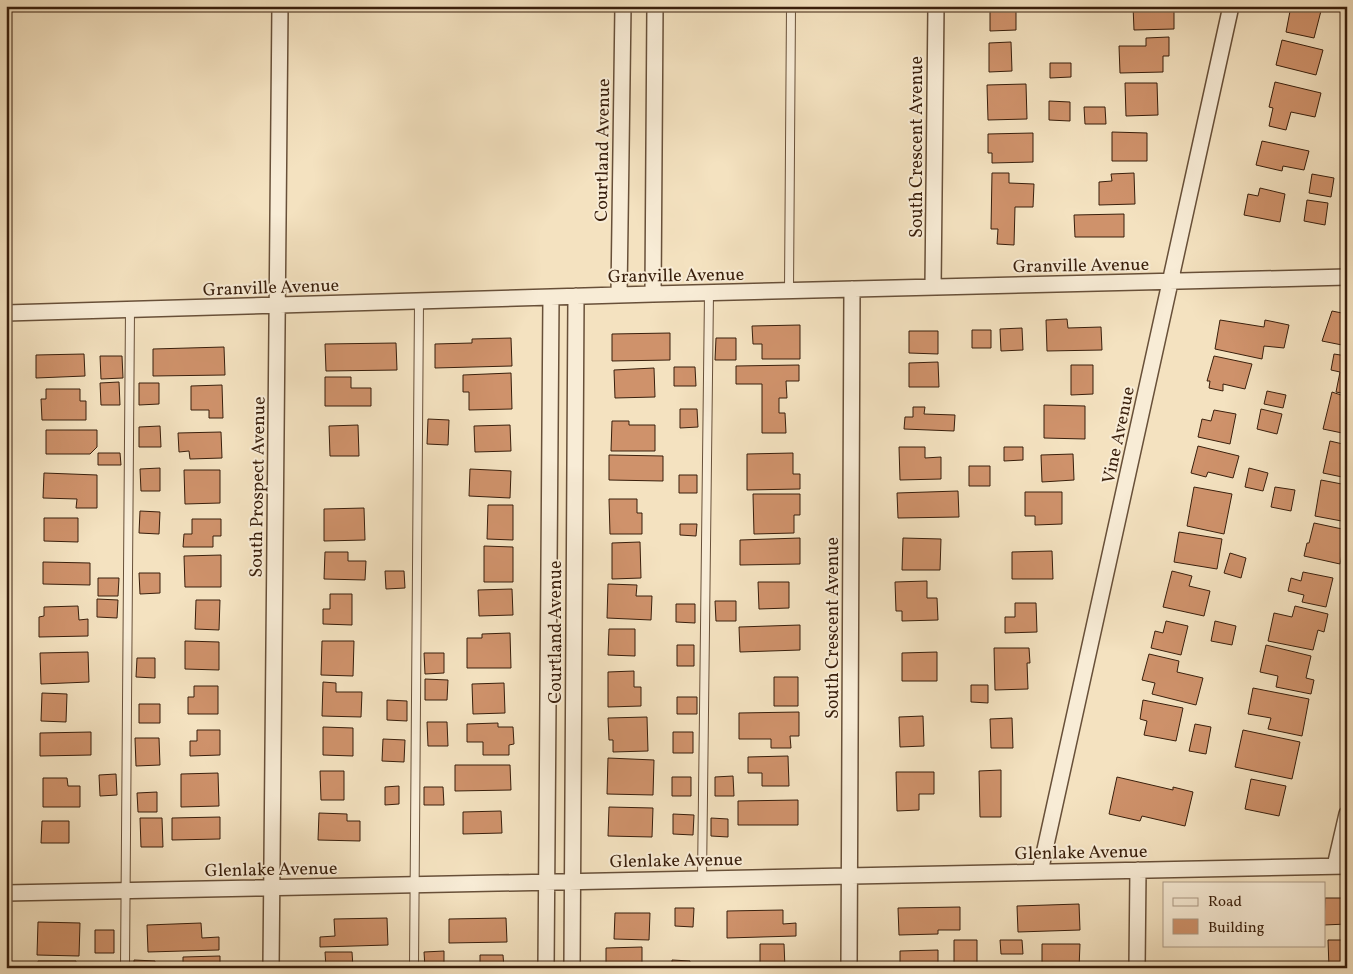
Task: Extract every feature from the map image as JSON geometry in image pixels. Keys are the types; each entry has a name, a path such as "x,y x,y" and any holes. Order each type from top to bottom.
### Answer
{"street":[{"name":"South Prospect Avenue","path":"272,968 280,6"},
{"name":"Courtland Avenue","path":"619,295 623,6"},
{"path":"653,294 655,6"},
{"name":"South Crescent Avenue","path":"934,287 936,6"},
{"name":"Vine Avenue","path":"1040,872 1231,6"},
{"name":"Granville Avenue","path":"6,313 576,296 1347,277"},
{"name":"South Crescent Avenue","path":"849,968 852,289"},
{"name":"Courtland Avenue","path":"572,968 576,296"},
{"name":"Courtland Avenue","path":"546,968 551,297"},
{"path":"1341,866 1347,814"},
{"name":"Glenlake Avenue","path":"6,893 1341,866"},
{"path":"1137,968 1138,870"}],"lane":[{"path":"789,291 791,6"},
{"path":"702,879 709,293"},
{"path":"414,968 416,885 418,301"},
{"path":"125,968 130,310"}],"building":[{"path":"990,6 1016,6 1016,30 990,31"},
{"path":"1133,6 1174,6 1174,29 1134,30"},
{"path":"1291,6 1322,7 1314,38 1286,32"},
{"path":"1169,37 1169,56 1163,56 1163,72 1120,73 1119,46 1146,46 1146,38"},
{"path":"1282,40 1323,50 1316,75 1276,65"},
{"path":"1011,42 1012,71 989,72 989,43"},
{"path":"1050,63 1071,63 1071,77 1050,78"},
{"path":"1275,82 1321,93 1315,117 1291,112 1286,130 1269,126 1273,108 1269,107"},
{"path":"1125,83 1157,83 1158,115 1126,116"},
{"path":"1026,84 1027,119 988,120 987,85"},
{"path":"1049,101 1070,102 1070,121 1049,120"},
{"path":"1084,107 1105,107 1106,124 1085,124"},
{"path":"1112,132 1147,133 1147,161 1112,161"},
{"path":"1033,133 1033,162 992,163 992,153 988,153 988,134"},
{"path":"1262,141 1309,151 1304,170 1283,166 1282,171 1256,165"},
{"path":"992,173 1009,173 1009,183 1034,184 1033,207 1015,207 1014,245 997,244 998,229 991,229"},
{"path":"1134,173 1135,204 1099,205 1099,182 1112,181 1111,174"},
{"path":"1312,174 1334,178 1331,197 1309,193"},
{"path":"1260,188 1285,194 1280,222 1244,215 1248,194 1258,196"},
{"path":"1307,200 1328,203 1325,225 1304,221"},
{"path":"1124,214 1124,237 1075,237 1074,215"},
{"path":"1332,311 1347,314 1347,346 1322,341"},
{"path":"1067,319 1068,328 1101,327 1102,350 1047,351 1046,320"},
{"path":"1220,320 1264,327 1265,320 1289,325 1284,348 1264,346 1262,359 1215,349"},
{"path":"800,325 800,359 762,359 762,344 753,344 752,326"},
{"path":"1022,328 1023,350 1001,351 1000,329"},
{"path":"972,330 991,330 991,348 972,348"},
{"path":"909,331 938,331 938,354 909,353"},
{"path":"670,333 670,360 612,361 612,334"},
{"path":"511,338 512,366 435,368 435,344 472,343 472,339"},
{"path":"716,338 736,338 736,360 715,360"},
{"path":"396,343 397,370 326,371 325,344"},
{"path":"224,347 225,375 153,376 153,349"},
{"path":"84,354 85,376 36,378 36,355"},
{"path":"1334,354 1347,356 1347,394 1336,392 1340,372 1331,370"},
{"path":"100,356 122,356 123,378 101,379"},
{"path":"1214,356 1252,364 1245,389 1223,384 1223,391 1209,388 1210,381 1207,381"},
{"path":"938,362 939,387 909,387 909,363"},
{"path":"799,365 799,381 786,381 787,398 779,398 779,413 785,413 786,433 762,433 762,384 736,384 736,366"},
{"path":"1071,365 1093,365 1093,394 1071,395"},
{"path":"674,367 695,367 696,386 674,386"},
{"path":"654,368 655,397 615,398 614,370"},
{"path":"511,373 512,409 469,410 469,392 463,392 463,375"},
{"path":"325,377 351,377 351,388 371,388 371,406 325,406"},
{"path":"119,382 120,405 101,405 100,383"},
{"path":"139,383 159,383 159,404 139,405"},
{"path":"222,385 223,418 209,418 209,410 191,410 191,386"},
{"path":"46,389 80,389 80,401 86,401 86,420 42,420 41,399 46,399"},
{"path":"1267,391 1286,395 1283,408 1264,404"},
{"path":"1332,392 1347,397 1347,434 1323,429"},
{"path":"1044,405 1085,406 1085,439 1044,438"},
{"path":"913,407 925,407 924,414 955,415 954,431 904,429 905,417 913,417"},
{"path":"680,409 697,409 698,427 680,428"},
{"path":"1261,409 1282,414 1277,434 1257,429"},
{"path":"1214,410 1236,414 1230,444 1198,437 1202,419 1211,421"},
{"path":"428,419 449,420 448,445 427,444"},
{"path":"612,421 629,421 629,425 655,425 655,451 611,451"},
{"path":"358,425 359,456 330,456 329,426"},
{"path":"510,425 511,451 475,452 474,426"},
{"path":"160,426 161,447 139,447 139,427"},
{"path":"46,430 97,430 97,447 90,454 46,454"},
{"path":"221,432 222,458 190,459 189,451 179,452 178,433"},
{"path":"1330,441 1347,445 1347,478 1323,473"},
{"path":"1198,446 1239,456 1233,478 1208,472 1206,477 1191,473"},
{"path":"899,447 925,447 925,458 941,457 941,479 900,480"},
{"path":"1004,447 1023,447 1023,460 1004,461"},
{"path":"98,453 120,453 121,465 98,465"},
{"path":"793,453 793,474 800,474 800,489 747,490 747,454"},
{"path":"1073,454 1074,480 1042,482 1041,455"},
{"path":"609,455 663,456 663,481 609,480"},
{"path":"969,466 990,466 990,486 969,486"},
{"path":"160,468 160,491 141,491 140,469"},
{"path":"1249,468 1268,473 1263,491 1245,487"},
{"path":"470,469 511,471 510,498 469,496"},
{"path":"184,470 220,470 220,503 185,504"},
{"path":"44,473 97,475 97,508 76,508 77,499 43,498"},
{"path":"679,475 697,475 697,493 679,493"},
{"path":"1321,480 1347,485 1347,522 1315,516"},
{"path":"1194,487 1232,494 1224,534 1187,526"},
{"path":"1275,487 1295,490 1291,511 1271,507"},
{"path":"958,491 959,517 898,518 897,493"},
{"path":"1025,492 1062,492 1062,524 1035,525 1035,516 1025,516"},
{"path":"753,494 800,494 800,515 794,515 794,533 754,534"},
{"path":"609,499 637,499 637,513 642,513 642,534 610,534"},
{"path":"488,505 513,505 513,540 487,539"},
{"path":"364,508 365,540 324,541 324,509"},
{"path":"140,511 160,512 159,534 139,533"},
{"path":"44,518 78,518 78,542 44,541"},
{"path":"192,519 221,519 221,536 213,536 213,547 183,547 184,534 192,534"},
{"path":"1314,523 1347,530 1340,564 1304,556"},
{"path":"680,524 697,524 696,536 680,535"},
{"path":"1179,532 1222,539 1217,569 1174,562"},
{"path":"800,538 800,564 740,565 740,540"},
{"path":"903,538 941,539 940,570 902,570"},
{"path":"640,542 641,578 612,579 612,543"},
{"path":"484,546 513,547 513,582 484,582"},
{"path":"1052,551 1053,579 1012,579 1012,552"},
{"path":"325,552 348,552 348,561 366,561 365,580 324,579"},
{"path":"1230,553 1246,558 1241,578 1224,573"},
{"path":"221,555 221,587 185,587 184,556"},
{"path":"43,562 90,563 90,585 43,584"},
{"path":"385,571 404,571 405,588 386,589"},
{"path":"1172,571 1192,576 1189,586 1210,591 1204,616 1163,607"},
{"path":"1303,572 1333,578 1326,607 1302,602 1304,595 1288,591 1291,578 1301,581"},
{"path":"139,573 160,573 160,593 140,594"},
{"path":"98,578 119,578 118,596 98,596"},
{"path":"927,581 927,598 937,598 938,620 902,621 902,611 896,611 895,582"},
{"path":"758,582 789,582 789,608 759,609"},
{"path":"608,584 637,585 636,596 652,596 651,620 607,618"},
{"path":"512,589 513,615 479,616 478,590"},
{"path":"330,594 352,594 352,625 323,624 323,609 330,609"},
{"path":"97,599 118,600 117,618 97,617"},
{"path":"196,600 220,600 219,630 195,629"},
{"path":"715,601 736,601 736,621 716,621"},
{"path":"1015,603 1036,603 1037,632 1005,633 1005,617 1015,617"},
{"path":"676,604 695,604 695,623 676,622"},
{"path":"78,606 79,620 88,619 88,636 39,637 39,617 44,616 44,607"},
{"path":"1295,606 1328,614 1324,632 1318,630 1313,650 1268,641 1274,613 1292,617"},
{"path":"1166,621 1188,626 1181,655 1151,648 1155,631 1163,633"},
{"path":"1215,621 1236,626 1232,645 1211,641"},
{"path":"800,625 800,650 740,652 739,627"},
{"path":"609,629 635,629 635,656 608,655"},
{"path":"510,633 511,668 467,668 467,638 482,638 482,634"},
{"path":"185,641 219,642 219,670 185,669"},
{"path":"322,641 354,641 353,676 321,675"},
{"path":"677,645 694,645 694,666 677,666"},
{"path":"1266,645 1311,656 1306,678 1314,680 1311,694 1276,687 1278,676 1260,672"},
{"path":"994,648 1029,648 1030,663 1027,663 1028,689 995,690"},
{"path":"88,652 89,682 41,684 40,653"},
{"path":"937,652 937,681 902,681 902,653"},
{"path":"424,653 444,653 444,673 425,674"},
{"path":"1149,654 1179,661 1177,672 1203,678 1196,705 1152,694 1155,683 1142,680"},
{"path":"137,658 155,658 155,678 136,677"},
{"path":"634,671 634,687 641,687 641,706 608,707 608,672"},
{"path":"774,677 798,677 798,706 774,706"},
{"path":"425,679 448,680 447,700 425,700"},
{"path":"323,682 336,683 336,692 362,692 361,717 322,716"},
{"path":"504,683 505,713 473,714 472,684"},
{"path":"971,685 988,685 988,703 971,702"},
{"path":"194,686 218,686 218,714 188,714 188,697 194,697"},
{"path":"1253,688 1309,699 1302,736 1268,729 1271,718 1248,714"},
{"path":"42,693 67,694 66,722 41,721"},
{"path":"677,697 697,697 697,714 677,714"},
{"path":"387,700 407,701 407,721 387,720"},
{"path":"1143,700 1183,708 1176,741 1144,735 1147,721 1140,719"},
{"path":"139,704 160,704 160,723 139,723"},
{"path":"799,712 799,736 790,736 791,748 771,748 771,739 739,739 739,713"},
{"path":"923,716 924,746 900,747 899,717"},
{"path":"647,717 648,751 613,752 613,740 609,740 608,718"},
{"path":"1012,718 1013,748 991,748 990,719"},
{"path":"427,722 447,722 448,746 428,746"},
{"path":"498,723 498,727 513,727 514,744 509,745 509,755 483,755 483,742 467,742 467,724"},
{"path":"1195,724 1211,727 1206,754 1189,751"},
{"path":"323,727 353,728 353,756 323,755"},
{"path":"197,730 220,730 220,755 190,756 190,741 197,741"},
{"path":"1243,730 1300,742 1292,779 1235,767"},
{"path":"91,732 91,755 40,756 40,733"},
{"path":"673,732 693,732 693,753 673,753"},
{"path":"135,738 159,738 160,765 136,766"},
{"path":"383,739 405,740 404,762 382,761"},
{"path":"788,756 789,786 762,786 762,773 748,773 748,757"},
{"path":"608,758 654,760 653,795 607,794"},
{"path":"455,765 510,765 511,790 455,791"},
{"path":"1001,770 1001,817 980,817 979,771"},
{"path":"320,771 344,771 344,800 321,800"},
{"path":"896,772 934,772 934,794 919,794 919,810 897,811"},
{"path":"218,773 219,806 181,807 181,774"},
{"path":"116,774 117,795 100,796 99,775"},
{"path":"733,776 734,796 715,796 715,777"},
{"path":"672,777 691,777 691,796 672,796"},
{"path":"1117,777 1173,790 1173,787 1193,792 1185,826 1142,816 1140,821 1109,814"},
{"path":"43,778 67,778 68,786 80,786 80,807 43,807"},
{"path":"1251,779 1286,786 1279,816 1245,809"},
{"path":"399,786 399,804 385,805 385,787"},
{"path":"424,787 443,787 444,805 424,805"},
{"path":"157,792 157,812 138,812 137,793"},
{"path":"798,800 798,825 738,825 738,801"},
{"path":"609,807 653,808 652,837 608,836"},
{"path":"501,811 502,833 463,834 463,812"},
{"path":"319,813 347,814 347,821 360,821 360,841 318,840"},
{"path":"673,814 694,815 693,835 673,834"},
{"path":"220,817 220,839 172,840 172,818"},
{"path":"140,818 162,818 163,847 141,847"},
{"path":"711,818 728,819 728,837 711,836"},
{"path":"42,821 69,821 69,843 41,843"},
{"path":"1326,898 1347,898 1347,924 1326,925"},
{"path":"1079,904 1080,930 1018,932 1017,906"},
{"path":"960,907 960,930 938,930 938,934 899,935 898,908"},
{"path":"675,908 694,908 693,927 675,926"},
{"path":"783,910 783,924 796,923 796,936 727,938 727,911"},
{"path":"615,913 650,913 649,940 614,939"},
{"path":"387,918 388,945 320,947 320,937 335,936 334,919"},
{"path":"506,918 507,942 449,943 449,919"},
{"path":"38,922 80,923 79,956 37,955"},
{"path":"201,923 202,938 219,937 219,950 148,952 147,925"},
{"path":"95,930 114,930 114,953 95,953"},
{"path":"954,940 977,940 977,964 954,965"},
{"path":"1000,940 1022,940 1023,954 1001,954"},
{"path":"1328,940 1347,940 1347,967 1329,968"},
{"path":"760,944 784,944 785,968 760,968"},
{"path":"1042,944 1080,944 1079,968 1042,968"},
{"path":"642,947 642,968 606,968 606,948"},
{"path":"938,950 938,968 900,968 900,951"},
{"path":"444,951 444,968 425,968 424,952"},
{"path":"325,952 352,952 353,968 326,968"},
{"path":"480,955 503,955 504,968 480,968"},
{"path":"220,956 220,968 183,968 183,957"},
{"path":"134,960 155,961 155,968 134,968"},
{"path":"672,960 690,961 690,968 672,968"},
{"path":"38,961 76,961 76,968 38,968"}]}
